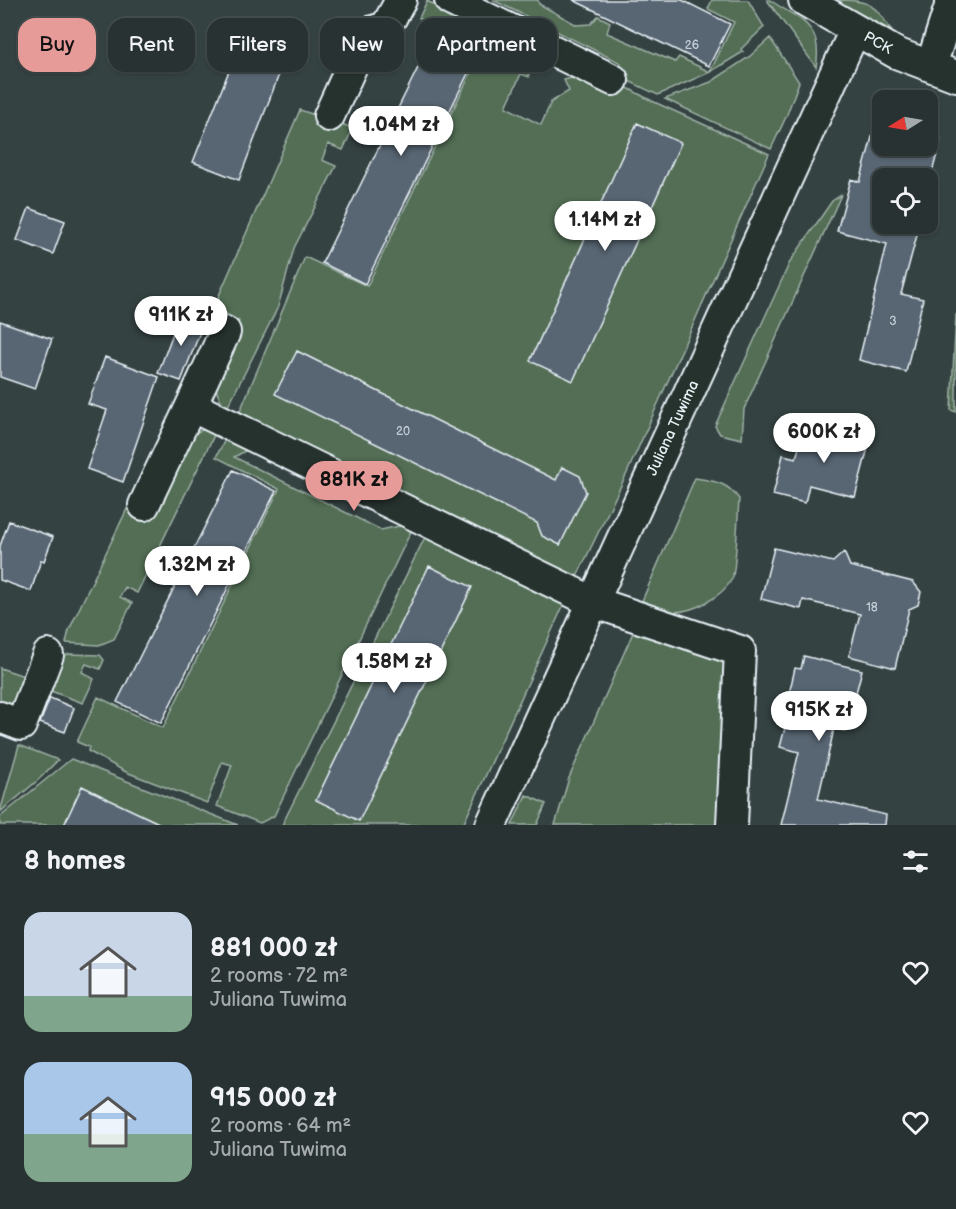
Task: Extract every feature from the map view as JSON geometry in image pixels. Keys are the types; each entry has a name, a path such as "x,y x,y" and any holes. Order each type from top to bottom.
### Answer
{"street":[{"path":"329,116 364,39 373,31 386,27 401,0"},
{"path":"450,0 613,80"},
{"name":"PCK","path":"804,0 896,53 943,71"},
{"path":"943,71 952,0"},
{"name":"Juliana Tuwima","path":"491,825 855,30"},
{"path":"144,505 225,332"},
{"path":"191,406 593,602 740,651 732,825"},
{"path":"0,717 21,725 48,655"}],"green space":[{"path":"493,0 538,0 539,4 577,25 591,24 598,16 610,22 607,33 675,62 679,57 710,72 658,95 616,75 621,63 557,32 557,18 530,18"},
{"path":"712,0 748,0 764,27 741,49 743,52 710,72 734,22 708,9"},
{"path":"767,0 807,24 816,41 816,67"},
{"path":"839,0 858,1 871,6 891,30 842,5"},
{"path":"427,1 461,18 419,18"},
{"path":"770,38 799,82 771,149 665,99 711,82 749,57"},
{"path":"471,72 529,72 529,77 521,74 506,107 541,125 551,102 569,91 564,80 572,78 624,86 769,154 627,473 570,591 463,825 282,825 437,513 238,416 305,257 367,286"},
{"path":"300,110 353,128 343,150 328,144 322,160 336,166 294,248 278,307 227,408 219,397 216,378 221,358 239,321 214,307"},
{"path":"841,195 744,409 742,439 720,434 715,426 790,262 832,201"},
{"path":"956,314 956,412 951,410"},
{"path":"209,428 217,429 137,593 125,587 120,597 132,603 114,639 99,645 66,643 69,630 127,509 148,518 189,437"},
{"path":"229,432 256,445 234,457 381,530 414,525 274,816 260,823 217,806 232,765 222,762 207,803 126,772 88,751 89,747 77,742 98,697 163,728 279,489 216,457"},
{"path":"695,478 714,481 725,486 739,499 736,554 732,579 722,592 707,602 681,611 664,611 642,601"},
{"path":"635,628 733,662 718,825 555,825 569,778"},
{"path":"69,654 100,655 104,660 100,669 86,664 82,672 94,679 83,703 48,690 59,657"},
{"path":"0,668 30,678 16,701 0,707"},
{"path":"19,745 58,760 0,812"},
{"path":"71,759 238,825 0,825 0,817"},
{"path":"526,795 546,804 537,825 512,825"}],"building":[{"path":"573,0 682,0 730,24 709,66"},
{"path":"228,72 280,72 239,180 193,162"},
{"path":"416,72 469,72 365,284 322,263"},
{"path":"637,123 681,143 573,381 530,361"},
{"path":"872,137 872,156 936,156 933,168 872,168 872,234 917,234 901,294 923,299 906,372 859,360 887,244 837,231 851,179 860,182"},
{"path":"29,208 65,221 53,254 17,240"},
{"path":"181,312 204,322 181,381 158,373"},
{"path":"0,321 52,339 35,389 0,377"},
{"path":"297,351 556,480 562,467 580,476 586,492 560,545 542,536 537,523 275,394"},
{"path":"105,357 159,377 123,482 87,469 107,410 88,404"},
{"path":"813,423 829,428 830,424 861,432 860,437 870,440 855,497 809,485 805,503 773,495 783,455 796,458 800,444 807,445"},
{"path":"233,470 276,491 161,723 117,702"},
{"path":"9,521 53,537 44,561 41,560 31,591 0,580 0,546"},
{"path":"774,548 833,562 844,552 850,566 913,582 921,592 918,605 909,609 895,668 849,656 860,614 803,600 801,609 761,599"},
{"path":"429,566 472,587 359,821 316,800"},
{"path":"804,656 862,670 846,731 834,729 818,799 886,815 885,825 781,825 799,752 780,747 786,724 782,724 795,668 801,669"},
{"path":"50,698 74,708 65,732 40,723"},
{"path":"82,786 110,800 163,825 64,825"}]}
